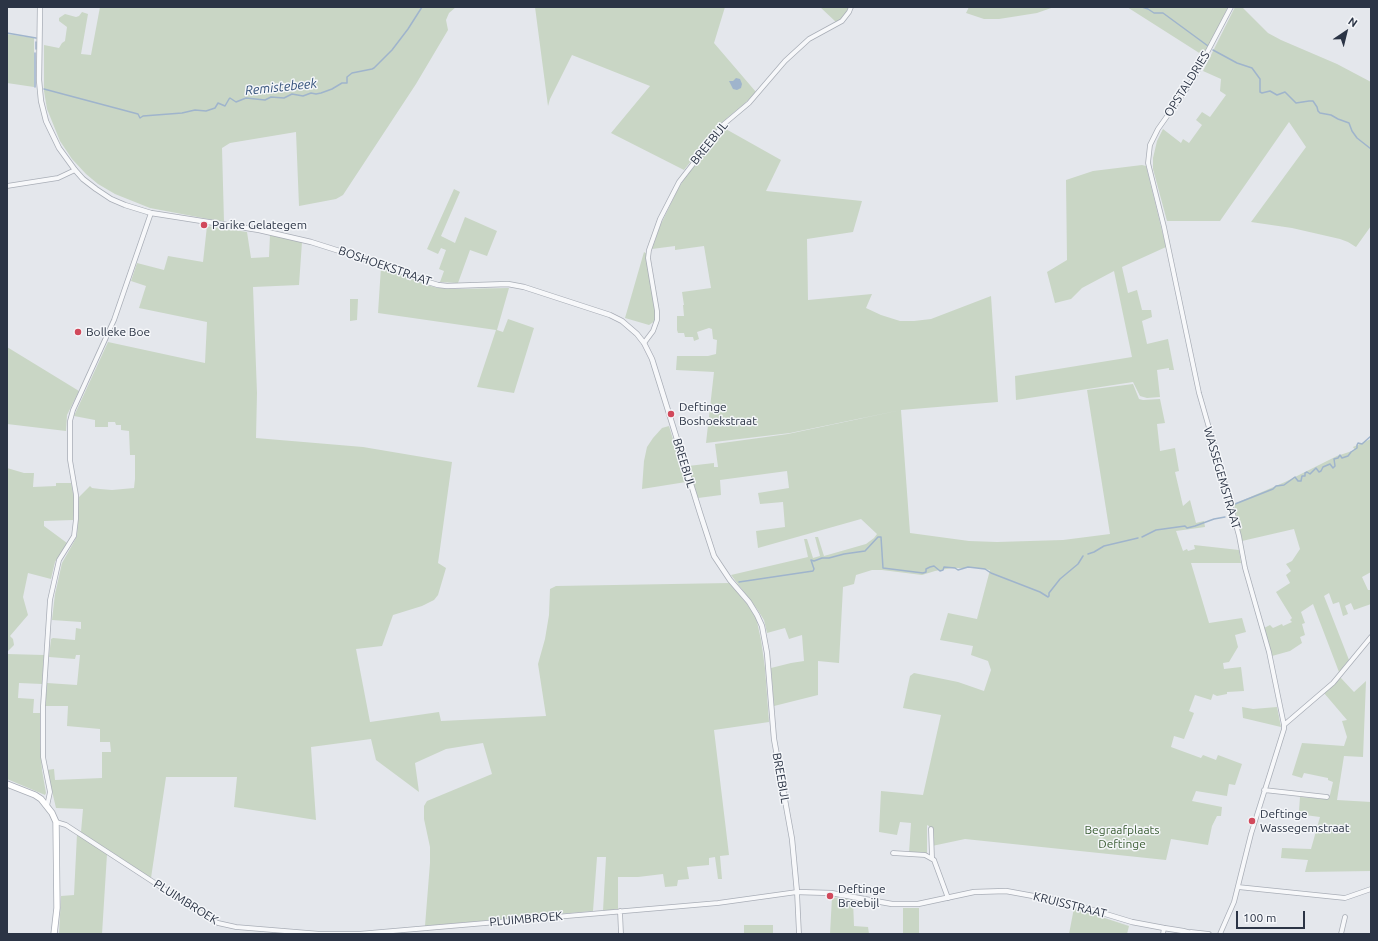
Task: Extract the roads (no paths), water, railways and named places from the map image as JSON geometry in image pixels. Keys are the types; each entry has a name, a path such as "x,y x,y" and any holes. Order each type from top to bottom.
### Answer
{"main road":[{"path":"7,784 35,795 41,799 52,813 56,822 57,908 54,934"}],"street":[{"name":"BOSHOEKSTRAAT","path":"40,7 39,80 41,102 46,121 51,134 74,170 83,179 111,199 151,213 284,235 311,242 390,267 438,285 508,284 524,287 616,318 632,329 644,343"},
{"name":"BREEBIJL","path":"798,892 792,839 774,739 767,653 762,626 749,602 720,565 710,546 652,359 644,343 653,331 657,320 657,311 648,258 649,250 662,215 679,182 724,124 749,104 785,61 809,39 842,21 851,7"},
{"name":"OPSTALDRIES","path":"1148,163 1150,146 1158,129 1207,57 1231,7"},
{"name":"WASSEGEMSTRAAT","path":"1148,163 1164,227 1199,393 1222,473 1239,536 1245,568 1269,652 1284,725 1244,859 1234,902 1220,934"},
{"path":"7,186 58,178 74,170"},
{"path":"47,806 50,792 46,776 44,757 43,706 50,600 59,560 74,536 76,519 76,495 70,460 69,428 71,416 114,320 151,213"},
{"path":"1284,725 1333,683 1371,636"},
{"path":"1264,790 1327,797"},
{"name":"PLUIMBROEK","path":"56,822 66,825 210,919 218,923 232,926 321,934 358,934 718,903 798,892"},
{"path":"931,829 932,858 936,864 948,898"},
{"path":"893,853 920,854 932,858"},
{"path":"1238,887 1345,898 1371,889"},
{"name":"KRUISSTRAAT","path":"798,892 831,893 892,904 918,904 974,892 1006,891 1066,902 1132,922 1193,933 1208,934"},
{"path":"798,892 799,934"},
{"path":"620,911 621,934"},
{"path":"1341,934 1345,918"},
{"path":"1163,934 1164,928"}],"water":[{"path":"736,78 740,79 742,84 741,88 737,90 733,89 729,81 733,81"}],"waterway":[{"name":"Remistebeek","path":"44,89 138,114 140,118 143,116 182,113 195,110 206,111 215,108 218,103 225,106 230,98 236,102 246,98 265,100 271,97 284,98 292,94 303,96 311,93 321,93 342,83 347,83 347,77 352,73 374,68 392,50 422,7"},
{"path":"1142,7 1154,13 1163,13 1208,46"},
{"name":"Remistebeek","path":"7,33 36,38"},
{"name":"Remistebeek","path":"36,42 36,49"},
{"path":"1213,50 1237,63 1252,68 1260,79 1260,92 1270,91 1277,95 1285,92 1296,103 1313,101 1320,113 1331,115 1349,123 1357,138 1371,149"},
{"name":"Remistebeek","path":"35,53 35,87"},
{"path":"1235,504 1273,489 1276,486 1284,485 1295,477 1298,481 1301,481 1302,476 1305,476 1305,473 1307,472 1310,474 1316,468 1319,472 1323,467 1330,464 1333,468 1335,466 1334,459 1338,458 1340,455 1342,458 1348,456 1357,448 1358,443 1362,444 1371,436"},
{"path":"1142,537 1156,530 1185,526 1187,528 1225,517"},
{"path":"739,582 813,571 814,569 811,560 814,561 822,558 865,551 878,537 881,537 883,568 923,573 926,572 926,569 934,566 940,571 943,570 944,567 955,568 958,570 968,567 985,569 991,573 1040,592 1048,597 1049,593 1060,579 1078,564 1083,556"},
{"path":"1088,554 1104,546 1138,538"}],"place":[{"name":"Parike Gelategem","path":"204,225"},
{"name":"Bolleke Boe","path":"78,332"},
{"name":"Deftinge Boshoekstraat","path":"671,414"},
{"name":"Deftinge Wassegemstraat","path":"1252,821"},
{"name":"Deftinge Breebijl","path":"830,896"}],"park label":[{"name":"Begraafplaats Deftinge","path":"1122,837"}]}
